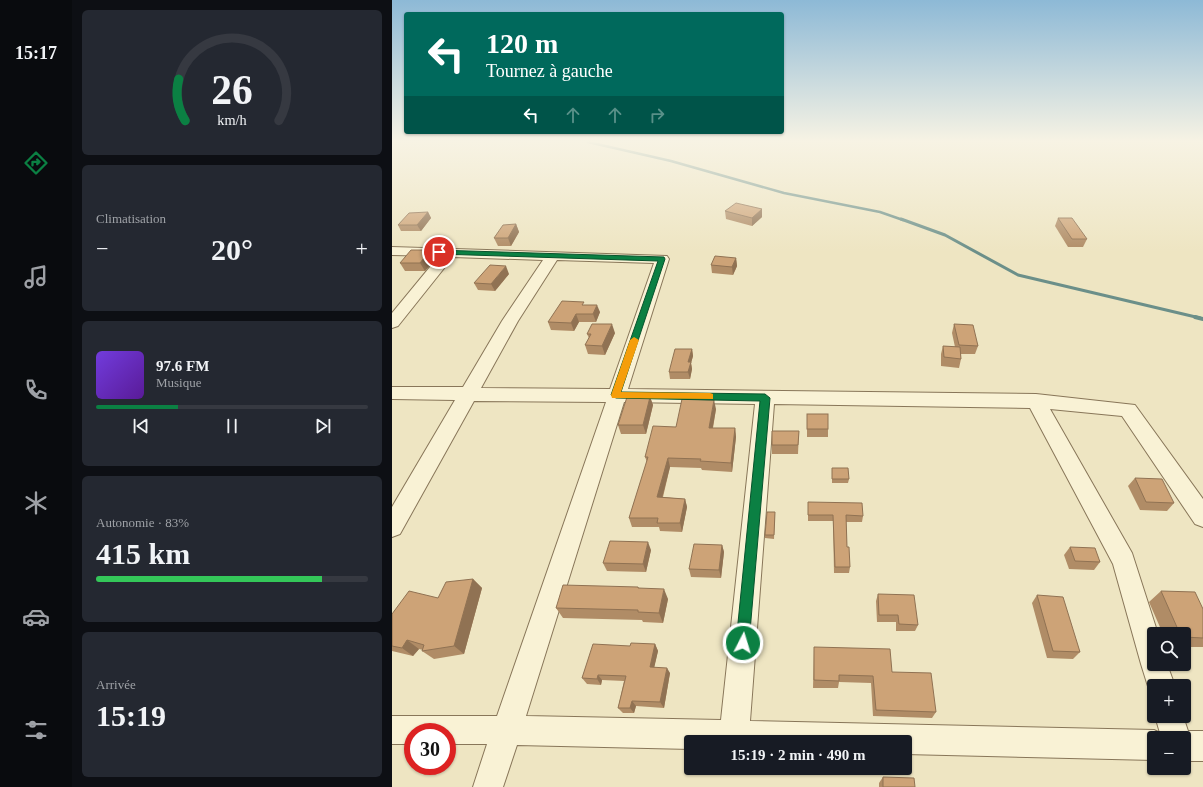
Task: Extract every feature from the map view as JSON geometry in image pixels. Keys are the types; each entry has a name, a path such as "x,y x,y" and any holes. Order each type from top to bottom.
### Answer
{"street":[{"path":"392,251 662,259 488,787"},
{"path":"392,323 450,252"},
{"path":"392,527 510,321 553,255"},
{"path":"392,394 616,395 1036,401 1128,410 1203,517"},
{"path":"392,730 507,730 734,735 765,398"},
{"path":"1036,401 1124,561 1147,640"},
{"path":"912,739 1147,745"},
{"path":"1191,746 1203,746"}],"building":[{"path":"736,203 762,209 752,218 725,211"},
{"path":"428,212 417,225 398,225 409,213"},
{"path":"1058,218 1072,218 1087,239 1072,239"},
{"path":"516,224 508,238 494,238 503,225"},
{"path":"411,250 430,250 420,263 400,263"},
{"path":"715,256 736,258 732,267 711,265"},
{"path":"490,265 506,266 491,284 474,283"},
{"path":"562,301 584,302 582,305 597,305 593,314 576,314 571,323 548,322"},
{"path":"592,324 612,324 602,346 585,345 591,334 587,334"},
{"path":"954,324 973,325 978,346 959,345"},
{"path":"943,346 960,347 961,359 944,357"},
{"path":"675,349 692,349 688,362 691,362 688,372 669,372"},
{"path":"627,397 650,397 643,425 618,425"},
{"path":"682,399 714,400 709,428 735,428 731,463 700,461 701,459 668,458 657,497 685,499 680,523 657,523 658,518 629,518 648,457 645,457 653,426 676,427"},
{"path":"807,414 828,414 828,429 807,429"},
{"path":"772,431 799,431 798,445 772,445"},
{"path":"832,468 848,468 849,479 832,479"},
{"path":"1135,478 1162,479 1174,503 1146,502"},
{"path":"808,502 862,503 863,516 846,515 847,547 849,547 850,567 835,567 833,515 808,515"},
{"path":"767,512 775,512 774,535 765,535"},
{"path":"610,541 648,542 643,564 603,563"},
{"path":"694,544 722,545 719,570 689,569"},
{"path":"1070,547 1095,548 1100,562 1075,561"},
{"path":"473,579 454,646 422,651 424,645 407,640 402,648 392,646 392,614 409,591 438,598 446,582"},
{"path":"563,585 664,589 659,613 638,612 638,610 556,608"},
{"path":"1161,591 1195,592 1203,609 1203,638 1191,637 1191,627 1177,627"},
{"path":"878,594 914,595 918,625 899,624 898,615 879,615"},
{"path":"1037,595 1063,597 1080,652 1053,651"},
{"path":"631,643 655,644 650,667 667,668 660,702 632,701 630,708 618,708 626,676 598,675 597,679 582,678 593,644 630,646"},
{"path":"814,647 890,649 892,672 931,673 936,712 876,710 873,676 839,675 839,681 814,680"},
{"path":"883,777 914,778 915,787 883,787"}],"waterway":[{"path":"734,179 784,193 880,212 903,220"},
{"path":"901,219 945,235 1018,275 1200,318"},
{"path":"1195,317 1203,319"}],"slow traffic":[{"path":"634,340 616,395 710,397"}],"route":[{"path":"439,252 662,259 616,395 765,398 743,643"}]}
